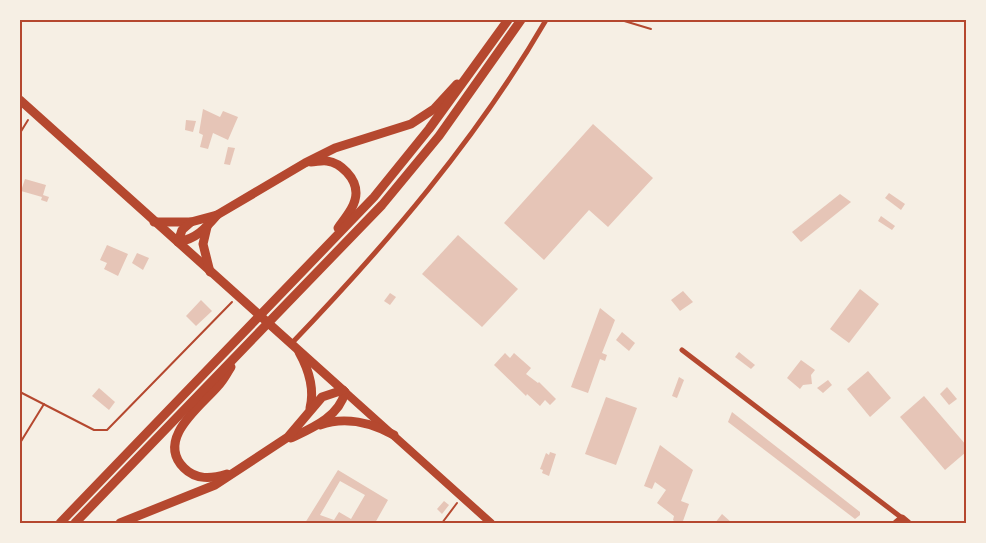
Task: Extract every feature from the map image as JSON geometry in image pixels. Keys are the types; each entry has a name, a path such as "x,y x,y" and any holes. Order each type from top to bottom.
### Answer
{"main road":[{"path":"60,523 374,196 411,152 482,59 508,20"},
{"path":"75,523 382,205 439,136 521,20"},
{"path":"154,222 190,222 217,215 305,163 335,148 411,124 434,109 482,59"},
{"path":"20,100 490,523"},
{"path":"305,163 327,161 343,168 352,179 356,194 352,208 321,253"},
{"path":"178,242 190,240 207,227 217,215"},
{"path":"178,242 182,230 190,222"},
{"path":"207,227 203,244 210,272"},
{"path":"239,469 216,477 197,476 179,462 175,444 181,427 220,384 243,349"},
{"path":"299,352 311,380 312,390 309,411"},
{"path":"275,446 298,427 322,397 344,391"},
{"path":"308,430 334,412 340,405 344,391"},
{"path":"120,523 205,490 275,446 324,424 346,421 371,426 394,435"}],"street":[{"path":"291,345 359,271 434,180 517,69 546,20"},
{"path":"682,350 902,522"}],"path":[{"path":"621,20 651,29"},
{"path":"20,133 25,128 32,110"},
{"path":"20,392 94,430 107,430 237,297"},
{"path":"20,443 44,404"},
{"path":"442,523 462,498"}],"building":[{"path":"203,109 220,117 223,111 238,117 228,140 213,133 208,149 200,147 203,135 199,133"},
{"path":"186,120 196,121 193,132 185,130"},
{"path":"593,124 653,178 608,227 589,210 544,260 504,223"},
{"path":"228,147 235,148 230,165 224,164"},
{"path":"25,179 46,185 43,195 49,197 47,202 41,200 42,197 21,191"},
{"path":"889,193 905,204 901,210 885,198"},
{"path":"840,194 851,202 801,242 792,232"},
{"path":"881,216 895,226 892,230 878,221"},
{"path":"458,235 518,289 482,327 422,274"},
{"path":"107,245 128,254 118,276 104,269 107,263 100,260"},
{"path":"137,253 149,258 143,270 132,263"},
{"path":"860,289 879,304 849,343 830,329"},
{"path":"683,291 693,302 680,311 671,300"},
{"path":"390,293 396,297 390,305 384,301"},
{"path":"201,300 212,311 196,326 186,316"},
{"path":"600,308 615,320 602,353 607,355 605,361 600,359 588,393 571,387"},
{"path":"622,332 635,343 629,351 616,340"},
{"path":"739,352 755,365 751,369 735,357"},
{"path":"505,353 510,358 514,353 531,368 526,374 539,382 556,399 550,405 545,400 540,406 527,394 526,396 494,365"},
{"path":"801,360 815,370 811,375 812,384 803,385 800,389 787,378"},
{"path":"868,371 891,398 870,417 847,389"},
{"path":"679,377 684,380 677,398 672,396"},
{"path":"828,380 832,385 823,393 817,388"},
{"path":"947,387 957,399 949,405 940,394"},
{"path":"99,388 115,402 109,410 92,396"},
{"path":"924,396 966,445 966,452 945,470 900,417"},
{"path":"606,397 637,408 616,465 585,454"},
{"path":"732,412 860,512 860,515 855,519 728,422"},
{"path":"660,445 693,470 681,501 689,504 683,521 685,523 676,523 673,520 674,516 657,503 666,490 655,482 652,489 644,486"},
{"path":"550,452 556,454 549,476 542,473 543,470 540,469 546,453 549,455"},
{"path":"338,470 388,500 375,523 305,523","holes":["340,481 365,495 351,519 339,512 334,520 320,515"]},
{"path":"444,501 449,505 442,514 437,509"},
{"path":"722,514 732,523 715,523"}]}
